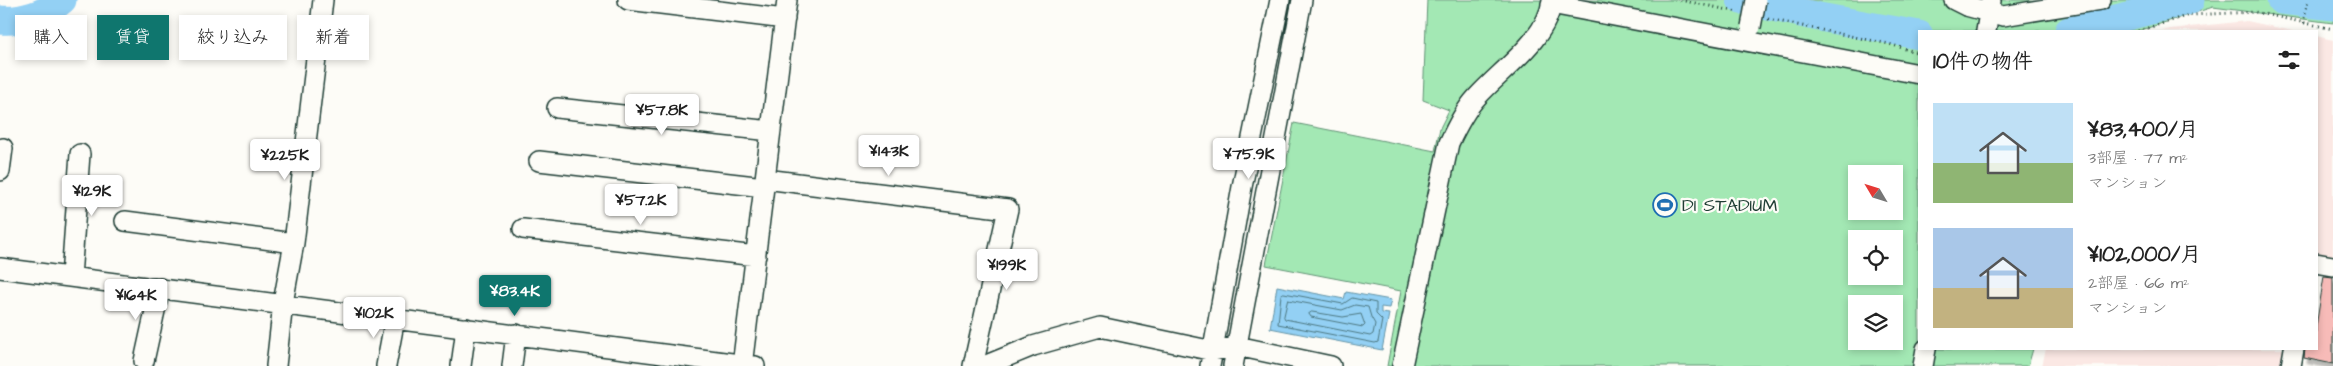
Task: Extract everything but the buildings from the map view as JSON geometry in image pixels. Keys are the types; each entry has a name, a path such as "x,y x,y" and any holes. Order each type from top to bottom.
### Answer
{"street":[{"path":"276,366 283,303 294,244 323,0"},
{"path":"628,0 785,19"},
{"path":"0,268 516,334 694,362 747,366 756,256 787,0"},
{"path":"1212,358 1242,188 1280,0"},
{"path":"1233,366 1302,0"},
{"path":"1954,0 1966,6 1991,6 2003,16 2101,0"},
{"path":"1402,366 1449,143 1459,122 1477,97 1523,52 1540,30 1552,2 1752,20 1918,74"},
{"path":"1986,30 1991,6"},
{"path":"557,108 771,131"},
{"path":"0,171 3,148"},
{"path":"71,277 80,154"},
{"path":"539,161 1008,209 973,366"},
{"path":"125,221 294,244"},
{"path":"523,230 756,256"},
{"path":"2318,263 2333,266"},
{"path":"144,361 160,288"},
{"path":"386,366 395,318"},
{"path":"984,366 1033,346 1100,327 1212,358 1237,346 1331,366"},
{"path":"461,366 466,328"},
{"path":"512,366 516,334"},
{"path":"1923,366 1926,350"},
{"path":"2291,366 2294,350"}],"path":[{"path":"1680,0 1752,20 1889,44 1918,53"},
{"path":"2303,22 2308,0"},
{"path":"2141,30 2189,14 2255,12 2333,29"}],"shaded area":[{"path":"2247,21 2288,30 2166,30"},
{"path":"2318,36 2333,40 2333,259 2318,256"},
{"path":"2046,350 2286,350 2282,366 2042,366"}],"green space":[{"path":"1427,0 2333,0 2333,23 2213,7 2141,30 1918,30 1918,350 2033,350 2028,366 1387,366 1401,291 1266,265 1294,123 1435,151 1440,128 1449,110 1423,100"}],"water":[{"path":"1277,286 1344,299 1346,292 1391,300 1389,308 1381,307 1381,313 1389,314 1382,350 1270,328"}],"waterway":[{"path":"0,20 16,20 33,16 49,9 62,0"},
{"path":"1741,0 1819,17 1918,35"},
{"path":"2073,30 2190,0"},
{"path":"2281,0 2333,6"}],"place":[{"name":"DI STADIUM","path":"1665,205"}]}
